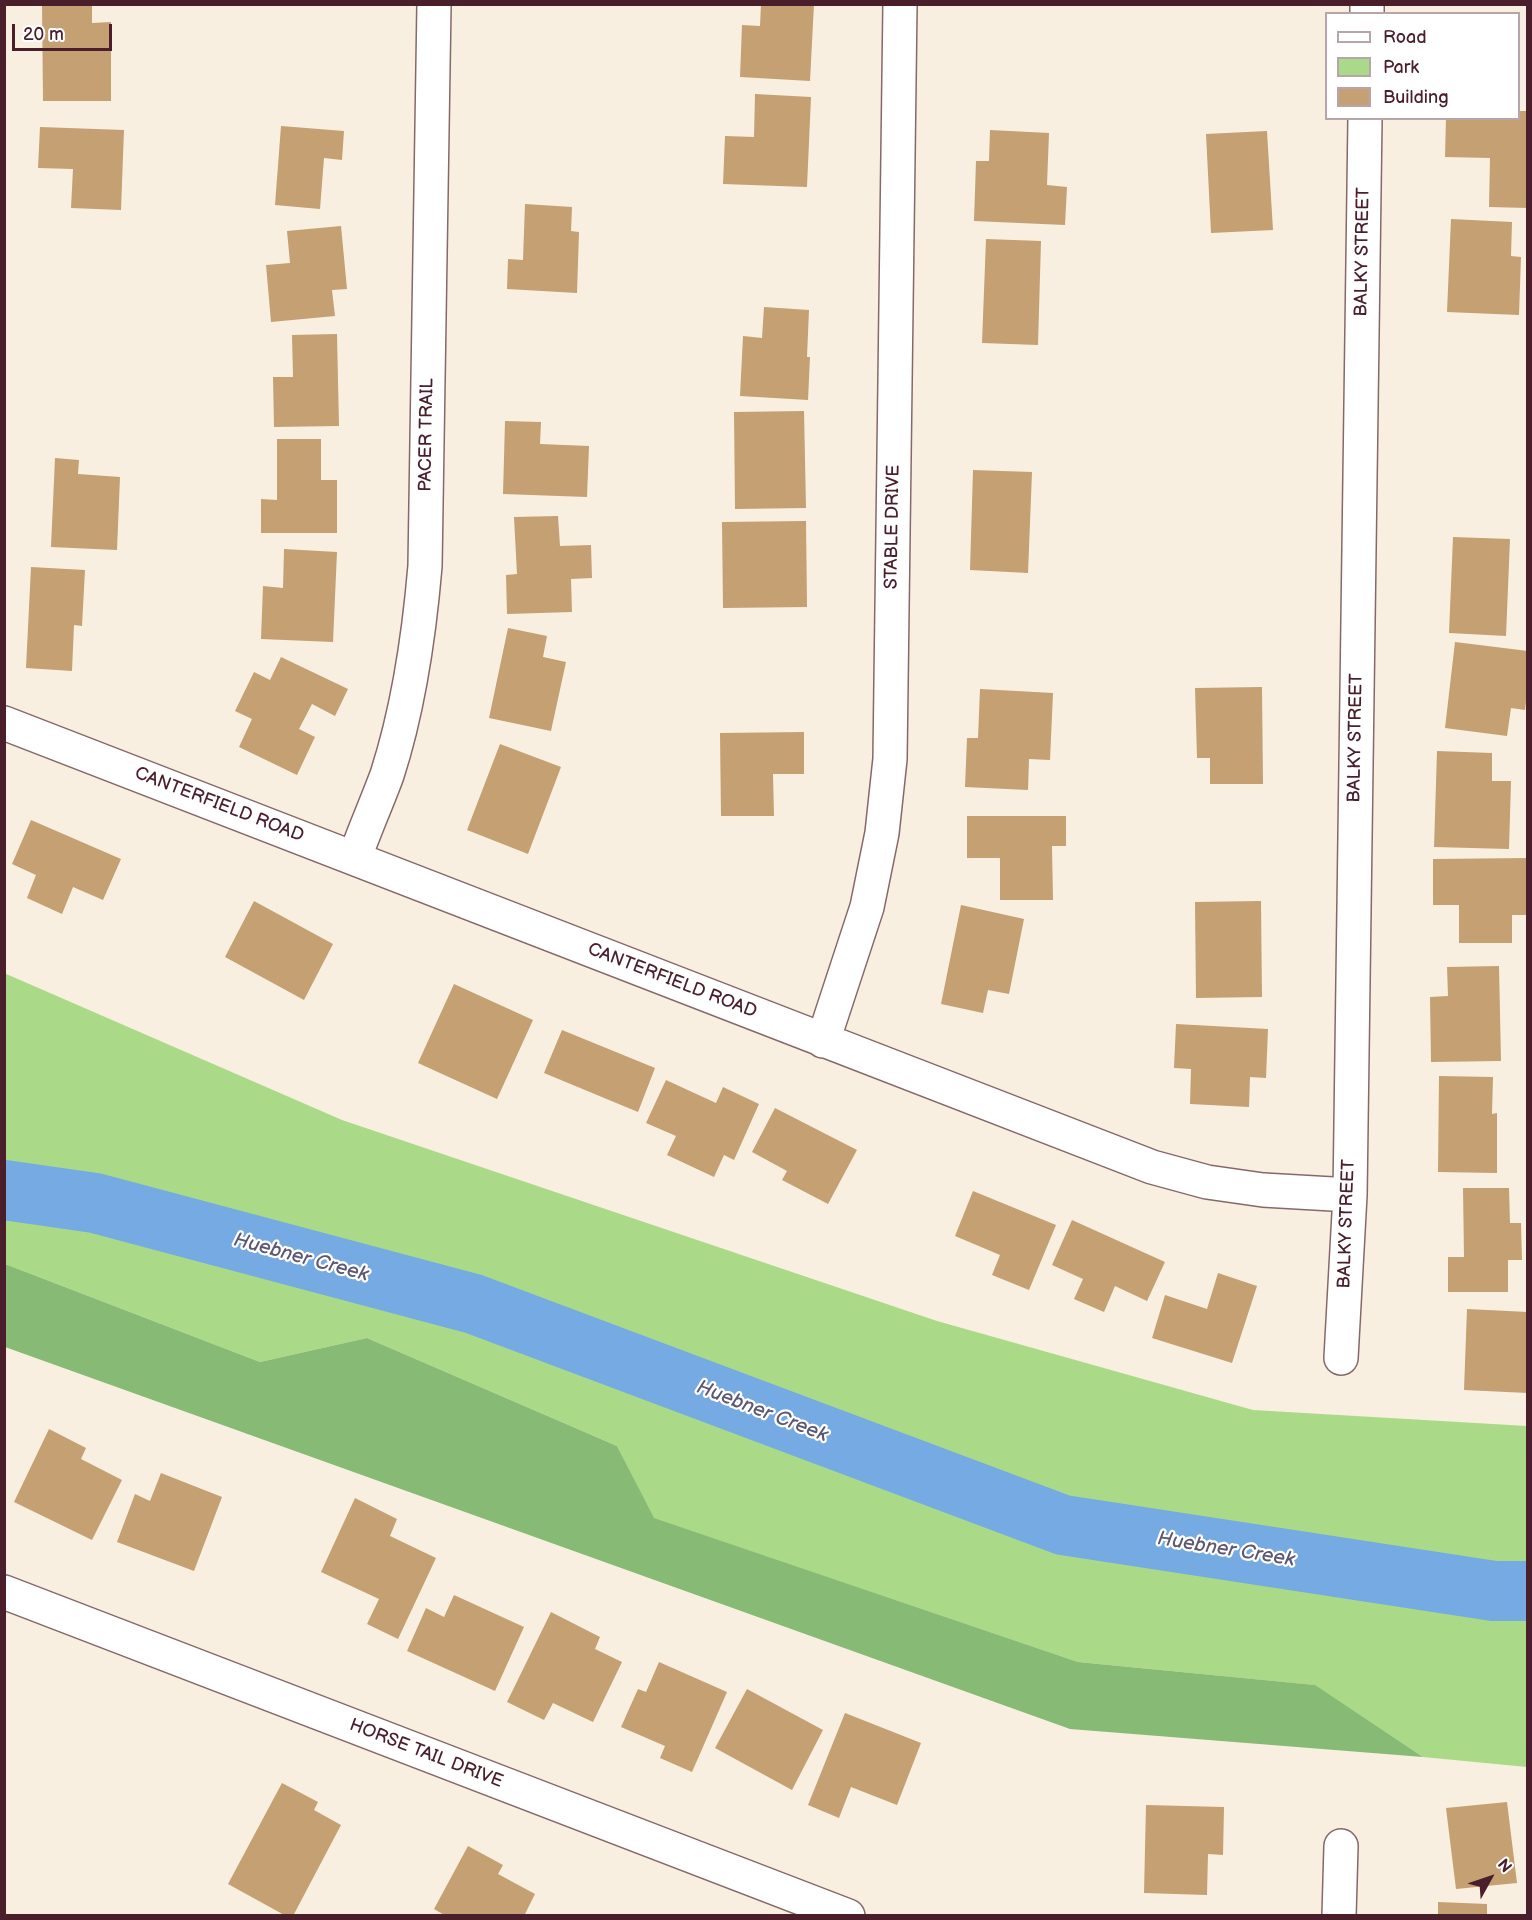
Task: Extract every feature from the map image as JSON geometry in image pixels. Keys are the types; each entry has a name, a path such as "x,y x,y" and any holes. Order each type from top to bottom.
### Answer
{"street":[{"name":"PACER TRAIL","path":"355,856 387,774 408,697 420,619 425,554 434,4"},
{"name":"STABLE DRIVE","path":"823,1041 867,907 882,833 890,759 900,4"},
{"name":"BALKY STREET","path":"1341,1358 1350,1195 1365,120"},
{"name":"CANTERFIELD ROAD","path":"4,723 355,856 823,1041 1152,1167 1207,1182 1263,1190 1350,1195"},
{"name":"HORSE TAIL DRIVE","path":"4,1592 848,1916"},
{"path":"1339,1916 1341,1846"}],"green space":[{"path":"4,973 342,1120 937,1321 1253,1410 1527,1426 1527,1767 1423,1757 1314,1685 1078,1662 653,1518 617,1446 367,1338 260,1362 5,1264"},
{"path":"5,1264 260,1362 367,1338 617,1446 654,1518 1078,1662 1315,1685 1423,1757 1070,1729 5,1347"}],"building":[{"path":"42,4 92,4 92,23 111,22 111,101 43,101"},
{"path":"761,4 814,4 810,81 740,77 742,25 760,26"},
{"path":"755,94 811,97 807,187 723,184 725,136 754,137"},
{"path":"1520,111 1528,111 1528,208 1489,207 1490,158 1445,157 1446,120 1520,120"},
{"path":"281,126 344,131 342,160 324,158 320,209 275,205"},
{"path":"40,127 124,130 121,210 71,208 73,169 38,168"},
{"path":"990,130 1049,133 1047,185 1067,187 1065,225 974,221 976,161 989,161"},
{"path":"1267,131 1273,230 1211,233 1206,134"},
{"path":"525,204 572,207 571,231 579,232 577,293 507,289 508,259 523,260"},
{"path":"1451,219 1512,222 1511,256 1521,257 1519,315 1447,312"},
{"path":"341,226 347,289 332,290 335,316 271,322 266,265 290,263 287,231"},
{"path":"986,239 1041,241 1038,345 982,343"},
{"path":"764,307 809,310 808,400 740,396 743,336 762,338"},
{"path":"337,334 339,426 274,427 273,377 293,377 292,335"},
{"path":"804,411 806,508 735,509 734,412"},
{"path":"505,421 541,422 540,444 589,446 587,497 503,494"},
{"path":"277,439 321,439 321,480 337,480 337,533 261,533 261,499 277,500"},
{"path":"55,458 79,460 78,474 120,477 117,550 51,547"},
{"path":"973,470 1032,472 1028,573 970,570"},
{"path":"558,516 560,546 591,545 592,578 571,579 572,612 507,614 506,575 517,574 514,517"},
{"path":"806,521 807,607 723,608 722,522"},
{"path":"1453,537 1510,539 1506,636 1449,633"},
{"path":"284,549 337,552 333,642 261,639 263,586 283,588"},
{"path":"31,567 85,570 82,626 74,625 72,671 26,668"},
{"path":"508,628 547,636 543,657 566,662 551,731 489,718"},
{"path":"1455,642 1528,651 1525,710 1511,708 1507,736 1445,728"},
{"path":"281,657 348,689 335,716 312,704 299,729 315,737 297,775 239,747 252,719 235,711 254,672 270,680"},
{"path":"1262,687 1263,784 1210,784 1210,758 1197,758 1195,688"},
{"path":"980,689 1053,693 1050,760 1029,759 1028,790 965,787 967,738 978,738"},
{"path":"804,732 804,774 773,774 774,816 721,816 720,733"},
{"path":"500,744 561,767 528,854 467,830"},
{"path":"1437,751 1492,753 1492,781 1511,781 1509,849 1434,847"},
{"path":"967,816 1066,816 1066,846 1052,846 1053,900 1000,900 1000,858 967,858"},
{"path":"31,820 121,859 103,900 73,887 62,914 27,898 36,875 12,864"},
{"path":"1528,858 1528,915 1512,915 1512,943 1459,943 1459,905 1433,905 1433,859"},
{"path":"254,901 333,944 304,1000 225,957"},
{"path":"1261,901 1262,997 1196,998 1195,902"},
{"path":"961,905 1024,919 1009,994 988,990 983,1013 941,1004"},
{"path":"1499,966 1501,1061 1431,1062 1430,997 1448,996 1447,967"},
{"path":"454,984 533,1020 497,1099 418,1063"},
{"path":"1176,1024 1268,1029 1266,1078 1250,1077 1249,1107 1190,1104 1191,1069 1174,1068"},
{"path":"562,1030 655,1068 638,1112 544,1073"},
{"path":"1439,1076 1493,1077 1492,1114 1497,1113 1497,1173 1438,1172"},
{"path":"666,1080 716,1103 723,1087 759,1104 734,1160 724,1155 714,1177 667,1155 676,1136 646,1123"},
{"path":"775,1108 857,1150 828,1204 782,1180 787,1171 752,1152"},
{"path":"1463,1188 1509,1188 1510,1223 1521,1223 1522,1260 1508,1260 1508,1292 1448,1292 1448,1257 1464,1257"},
{"path":"973,1191 1056,1225 1029,1290 992,1275 1000,1255 955,1236"},
{"path":"1072,1220 1165,1262 1147,1301 1115,1286 1104,1312 1074,1299 1083,1279 1052,1265"},
{"path":"1218,1273 1257,1286 1232,1363 1152,1338 1165,1295 1207,1309"},
{"path":"1467,1309 1528,1312 1528,1393 1464,1390"},
{"path":"49,1429 86,1448 81,1459 122,1480 92,1540 14,1502"},
{"path":"161,1473 222,1497 194,1571 117,1542 135,1494 150,1501"},
{"path":"355,1498 397,1519 390,1536 436,1558 398,1639 367,1624 379,1599 321,1572"},
{"path":"454,1595 524,1627 495,1691 407,1651 426,1608 444,1617"},
{"path":"551,1612 600,1637 595,1649 622,1662 593,1722 553,1703 544,1720 507,1702"},
{"path":"659,1662 727,1692 692,1772 660,1758 665,1746 621,1727 638,1689 646,1692"},
{"path":"747,1689 823,1730 792,1790 715,1748"},
{"path":"845,1713 921,1743 897,1805 851,1787 839,1818 808,1805"},
{"path":"282,1783 318,1802 314,1810 341,1825 293,1916 286,1916 228,1884"},
{"path":"1507,1802 1517,1883 1456,1889 1446,1808"},
{"path":"1146,1805 1224,1807 1223,1855 1208,1854 1207,1895 1144,1893"},
{"path":"468,1846 503,1865 498,1874 535,1894 524,1916 446,1916 434,1909"},
{"path":"1438,1902 1487,1904 1487,1916 1438,1916"}],"waterway":[{"name":"Huebner Creek","path":"4,1190 95,1203 474,1304 1063,1525 1494,1591 1528,1591"}]}
